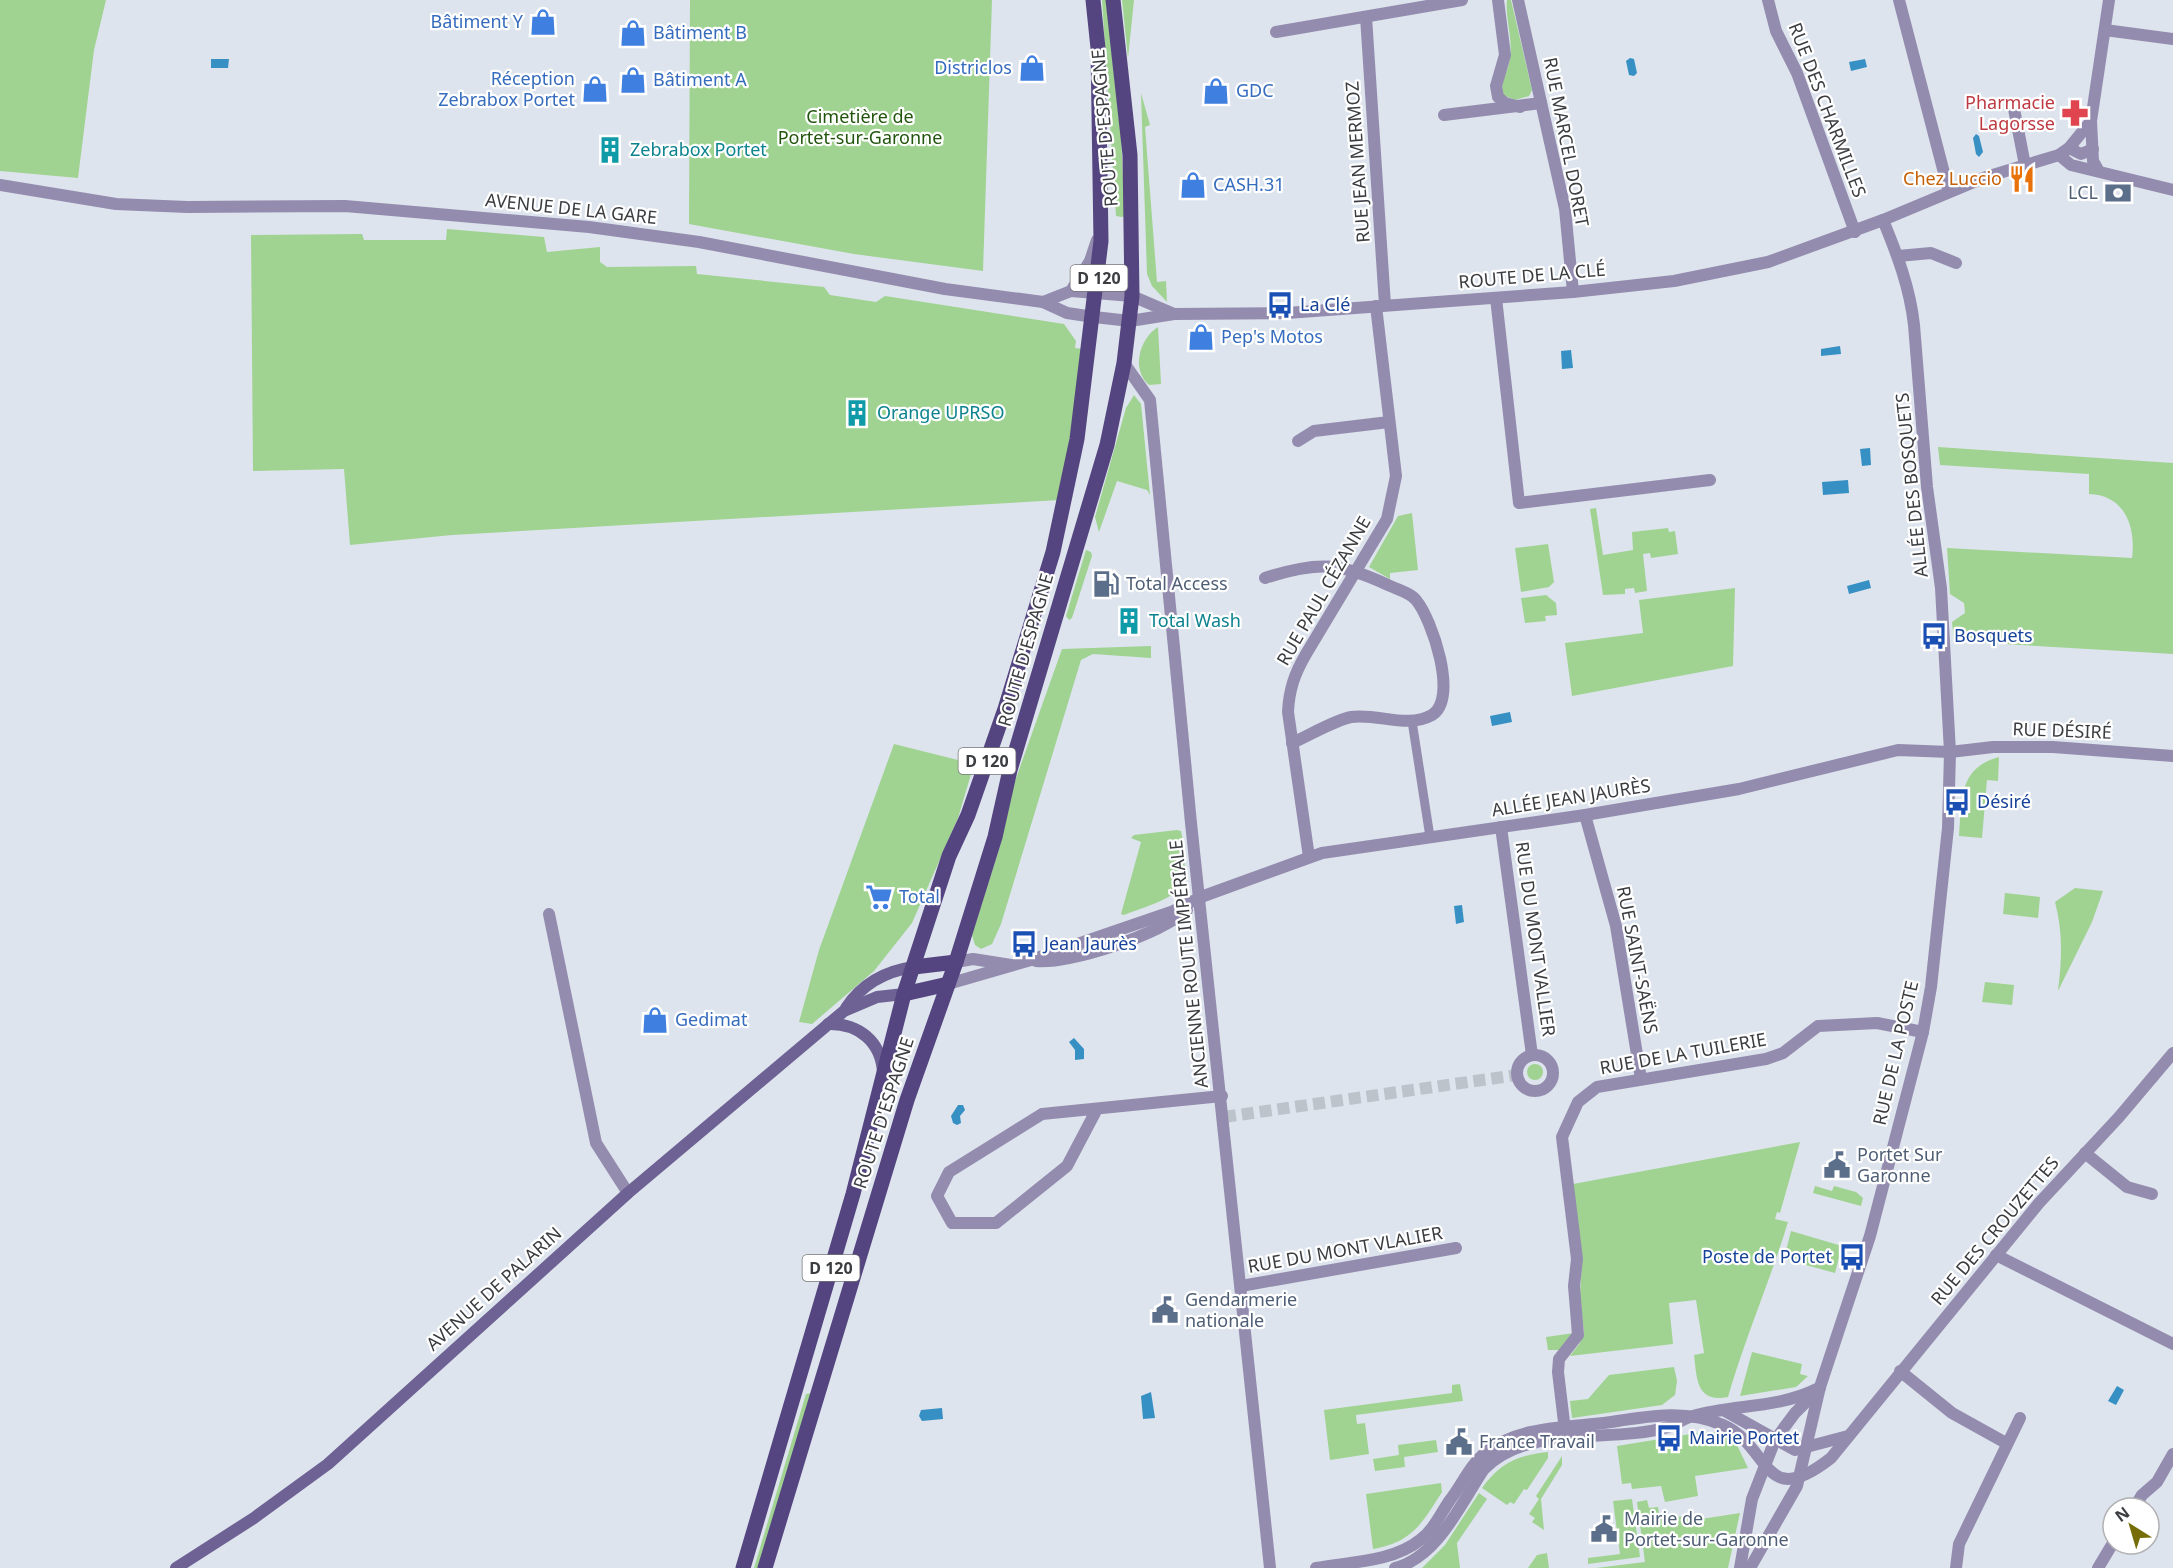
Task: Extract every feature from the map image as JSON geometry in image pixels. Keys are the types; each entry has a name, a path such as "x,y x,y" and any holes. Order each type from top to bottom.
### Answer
{"main road":[{"name":"ROUTE D'ESPAGNE","path":"743,1568 853,1194 904,994 950,856 968,815 1005,709 1053,552 1077,439 1097,293 1101,228 1098,48 1093,0"},
{"name":"ROUTE D'ESPAGNE","path":"765,1568 907,1100 956,962 995,837 1010,770 1107,444 1124,363 1132,296 1130,155 1113,0"},
{"path":"914,967 956,962"},
{"name":"AVENUE DE PALARIN","path":"844,1011 855,995 875,980 900,969 914,967"},
{"path":"904,994 948,984"},
{"name":"AVENUE DE PALARIN","path":"176,1568 254,1518 328,1464 628,1193 844,1011 877,996 904,994"},
{"path":"828,1024 854,1028 868,1037 880,1053 882,1082"}],"street":[{"path":"1276,32 1462,0"},
{"path":"1498,0 1505,55 1496,86 1498,97 1505,103 1520,107"},
{"name":"RUE MARCEL DORET","path":"1518,0 1565,209 1573,291"},
{"name":"RUE DES CHARMILLES","path":"1768,0 1776,31 1797,73 1855,232"},
{"path":"1899,0 1949,192"},
{"path":"2098,170 2093,161 2091,121 2109,0"},
{"name":"RUE JEAN MERMOZ","path":"1366,17 1381,306"},
{"path":"2105,30 2173,39"},
{"path":"1444,115 1541,103"},
{"path":"2014,110 2025,165"},
{"path":"2064,151 2091,121"},
{"path":"2064,151 2081,154 2093,149"},
{"name":"ROUTE DE LA CLÉ","path":"1129,327 1174,314 1246,315 1496,298 1674,281 1724,272 1768,262 1855,232 1949,192 2064,151"},
{"path":"2064,151 2071,165 2173,190"},
{"name":"AVENUE DE LA GARE","path":"0,184 116,204 187,207 345,206 589,227 699,242 945,289 1043,302 1071,291 1132,296"},
{"name":"ALLÉE DES BOSQUETS","path":"1884,220 1898,256 1912,304 1927,487 1941,588 1950,752"},
{"name":"ROUTE D'ESPAGNE","path":"1071,291 1090,261 1101,228"},
{"path":"1898,256 1931,253 1956,263"},
{"name":"ROUTE DE LA CLÉ","path":"1132,296 1174,314"},
{"path":"1496,298 1519,503 1710,480"},
{"path":"1043,302 1066,313 1094,317 1129,327"},
{"name":"RUE PAUL CÉZANNE","path":"1309,857 1288,712 1294,675 1387,519 1396,476 1389,422 1381,306"},
{"name":"ANCIENNE ROUTE IMPÉRIALE","path":"1124,363 1150,400 1190,811 1201,897 1270,1568"},
{"path":"1298,441 1314,431 1389,422"},
{"path":"1265,578 1289,570 1336,565 1356,570 1415,598 1431,624 1445,687 1443,701 1434,714 1412,722 1350,717 1292,743"},
{"path":"1412,722 1430,837"},
{"name":"RUE DÉSIRÉ","path":"1950,752 1993,747 2053,747 2173,756"},
{"name":"ALLÉE JEAN JAURÈS","path":"948,984 1031,960 1171,912 1201,897 1309,857 1739,789 1898,750 1950,752"},
{"name":"RUE DE LA POSTE","path":"1799,1476 1821,1388 1863,1262 1923,1032 1931,987 1948,828 1950,752"},
{"name":"RUE SAINT-SAËNS","path":"1585,815 1616,926 1641,1079"},
{"name":"RUE DU MONT VALLIER","path":"1501,827 1532,1055"},
{"path":"549,914 596,1143 628,1193"},
{"name":"ALLÉE JEAN JAURÈS","path":"956,962 973,959 1012,966"},
{"name":"RUE DE LA TUILERIE","path":"1565,1434 1558,1372 1559,1359 1578,1335 1574,1286 1577,1259 1563,1146 1565,1128 1578,1102 1588,1092 1598,1087 1766,1059 1783,1053 1818,1026 1877,1023 1923,1032"},
{"name":"RUE DES CROUZETTES","path":"1799,1476 1814,1472 1831,1458 1996,1255 2173,1053"},
{"path":"1097,1109 1067,1166 996,1223 951,1223 937,1196 949,1172 1042,1114 1222,1096"},
{"path":"2085,1153 2127,1187 2152,1194"},
{"name":"RUE DU MONT VLALIER","path":"1241,1286 1456,1248"},
{"path":"1996,1255 2173,1344"},
{"path":"1900,1371 1952,1413 2006,1443"},
{"path":"1316,1568 1394,1554 1421,1540 1484,1453 1516,1435 1668,1427 1692,1416 1787,1402 1821,1388"},
{"name":"RUE DE LA POSTE","path":"1765,1468 1775,1440 1795,1413 1821,1388"},
{"path":"1723,1411 1737,1416 1795,1450 1849,1436"},
{"path":"1692,1416 1723,1425 1740,1436 1774,1476 1784,1479 1799,1476 1797,1486 1750,1568"},
{"path":"1956,1568 1959,1544 2020,1418"},
{"path":"1395,1568 1423,1553 1434,1543 1492,1461 1520,1445 1565,1434"},
{"path":"2141,1496 2157,1482 2173,1454"},
{"path":"1740,1568 1752,1499 1765,1468"}],"green space":[{"path":"0,0 106,0 94,50 78,178 0,171"},
{"name":"Cimetière de Portet-sur-Garonne","path":"690,0 992,0 983,271 854,254 689,224"},
{"path":"1102,0 1106,0 1121,137 1125,216 1122,217 1116,216"},
{"path":"1122,0 1134,0 1128,58"},
{"path":"1507,0 1511,0 1532,90 1529,96 1515,100 1503,95 1502,90 1511,51"},
{"path":"1141,93 1150,125 1145,127 1157,282 1166,281 1167,302 1152,286 1147,274"},
{"path":"447,229 544,237 547,252 600,247 600,262 607,267 696,266 697,274 824,287 830,295 876,302 885,296 1064,324 1076,341 1075,348 1084,349 1060,500 452,535 350,545 344,469 253,471 251,235 362,234 364,240 446,240"},
{"path":"1158,327 1161,384 1149,385 1143,379 1140,371 1140,355 1146,339"},
{"path":"1134,395 1141,404 1150,495 1147,490 1117,481 1099,532 1095,517 1126,408"},
{"path":"1938,447 2173,463 2173,654 1954,641 1952,622 1965,613 1964,603 1950,594 1947,548 2132,558 2133,546 2130,524 2119,507 2111,500 2089,494 2089,474 1940,465"},
{"path":"1596,508 1603,555 1633,550 1632,532 1668,528 1669,532 1675,531 1678,554 1651,558 1650,553 1643,554 1647,591 1635,593 1634,588 1625,589 1625,594 1603,595 1590,509"},
{"path":"1412,513 1418,570 1390,573 1390,579 1369,567 1398,516"},
{"path":"1548,544 1554,582 1549,587 1521,592 1515,548"},
{"path":"1086,550 1091,552 1092,556 1072,618 1069,620 1066,616"},
{"path":"1735,588 1733,666 1572,696 1565,643 1643,633 1639,600"},
{"path":"1546,595 1556,603 1557,615 1545,616 1546,621 1525,623 1521,598"},
{"path":"1151,646 1151,658 1093,654 1081,660 1001,924 992,944 981,949 975,945 972,935 1000,846 1014,784 1062,649"},
{"path":"894,744 974,764 958,818 912,923 874,971 812,1024 799,1022 819,950"},
{"path":"1999,757 1998,781 1987,780 1982,838 1959,836 1962,798 1969,777 1986,762"},
{"path":"1181,831 1182,836 1186,879 1182,886 1159,902 1124,915 1121,914 1141,842 1131,838 1134,835"},
{"path":"2075,888 2103,891 2092,922 2058,991 2061,946 2055,902"},
{"path":"2005,893 2040,897 2038,918 2003,914"},
{"path":"1985,982 2014,985 2012,1005 1982,1002"},
{"path":"1535,1064 1541,1066 1543,1072 1541,1078 1535,1080 1529,1078 1527,1072 1529,1066"},
{"path":"1800,1142 1780,1213 1777,1212 1775,1219 1788,1222 1728,1397 1710,1396 1700,1387 1694,1355 1704,1353 1696,1300 1669,1303 1673,1344 1570,1356 1584,1333 1580,1294 1582,1260 1573,1184"},
{"path":"1815,1186 1832,1191 1834,1186 1856,1192 1863,1198 1861,1206 1813,1193"},
{"path":"1791,1231 1842,1246 1835,1273 1784,1259"},
{"path":"1574,1333 1561,1350 1548,1350 1546,1337"},
{"path":"1752,1352 1802,1364 1800,1374 1808,1376 1796,1387 1740,1396"},
{"path":"1674,1367 1677,1381 1675,1395 1662,1405 1572,1418 1570,1401 1588,1399 1609,1375"},
{"path":"1460,1384 1463,1401 1356,1415 1357,1424 1365,1423 1369,1454 1330,1460 1324,1410 1452,1393 1452,1385"},
{"path":"811,1393 758,1568 754,1568 806,1394"},
{"path":"1714,1432 1736,1443 1748,1468 1695,1476 1698,1496 1665,1502 1661,1486 1632,1489 1631,1483 1622,1484 1617,1446"},
{"path":"1436,1440 1438,1452 1404,1457 1405,1467 1375,1471 1373,1459 1399,1455 1398,1445"},
{"path":"1548,1452 1548,1458 1527,1490 1524,1489 1514,1504 1510,1502 1507,1505 1482,1488 1496,1472 1510,1462 1528,1455"},
{"path":"1562,1456 1562,1465 1541,1499 1544,1530 1532,1522 1535,1518 1529,1514 1539,1499 1536,1496"},
{"path":"1441,1483 1442,1492 1415,1530 1398,1542 1373,1549 1366,1494"},
{"path":"1479,1493 1487,1499 1457,1543 1460,1568 1422,1568 1445,1545"},
{"path":"1632,1499 1640,1557 1588,1564 1588,1558 1620,1554 1613,1501"},
{"path":"1647,1500 1649,1508 1658,1507 1660,1519 1700,1514 1701,1519 1740,1513 1728,1568 1596,1568 1645,1562 1637,1502"},
{"path":"1547,1553 1549,1568 1528,1568 1537,1555"}],"water":[{"path":"1630,58 1634,59 1637,73 1634,76 1629,75 1626,61"},
{"path":"211,59 229,59 228,68 211,68"},
{"path":"1865,59 1867,67 1851,71 1849,62"},
{"path":"1976,134 1979,136 1983,152 1979,157 1976,154 1973,138"},
{"path":"1840,346 1841,354 1821,356 1821,349"},
{"path":"1571,350 1573,368 1562,369 1561,351"},
{"path":"1870,448 1871,465 1862,466 1860,449"},
{"path":"1848,480 1849,493 1823,495 1822,482"},
{"path":"1869,580 1871,588 1849,594 1847,586"},
{"path":"1510,712 1512,722 1492,726 1490,716"},
{"path":"1462,905 1464,922 1456,924 1454,906"},
{"path":"1074,1038 1084,1049 1084,1059 1075,1060 1075,1050 1069,1042"},
{"path":"958,1105 963,1105 965,1110 960,1116 961,1123 957,1125 953,1123 951,1116"},
{"path":"2117,1386 2124,1390 2116,1405 2108,1401"},
{"path":"1151,1392 1155,1418 1143,1419 1141,1396"},
{"path":"942,1408 943,1419 922,1421 919,1416 921,1410"}],"tunnel":[{"path":"1224,1117 1517,1075"}],"place":[{"name":"Bâtiment Y","path":"543,22"},
{"name":"Bâtiment B","path":"633,33"},
{"name":"Districlos","path":"1032,68"},
{"name":"Bâtiment A","path":"633,80"},
{"name":"Réception Zebrabox Portet","path":"595,89"},
{"name":"GDC","path":"1216,91"},
{"name":"Pharmacie Lagorsse","path":"2075,113"},
{"name":"Zebrabox Portet","path":"610,150"},
{"name":"Chez Luccio","path":"2022,179"},
{"name":"CASH.31","path":"1193,185"},
{"name":"LCL","path":"2118,193"},
{"name":"La Clé","path":"1280,305"},
{"name":"Pep's Motos","path":"1201,337"},
{"name":"Orange UPRSO","path":"857,413"},
{"name":"Total Access","path":"1106,584"},
{"name":"Total Wash","path":"1129,621"},
{"name":"Bosquets","path":"1934,636"},
{"name":"Désiré","path":"1957,802"},
{"name":"Total","path":"879,897"},
{"name":"Jean Jaurès","path":"1024,944"},
{"name":"Gedimat","path":"655,1020"},
{"name":"Portet Sur Garonne","path":"1837,1165"},
{"name":"Poste de Portet","path":"1852,1257"},
{"name":"Gendarmerie nationale","path":"1165,1310"},
{"name":"Mairie Portet","path":"1669,1438"},
{"name":"France Travail","path":"1459,1442"},
{"name":"Mairie de Portet-sur-Garonne","path":"1604,1529"}]}
